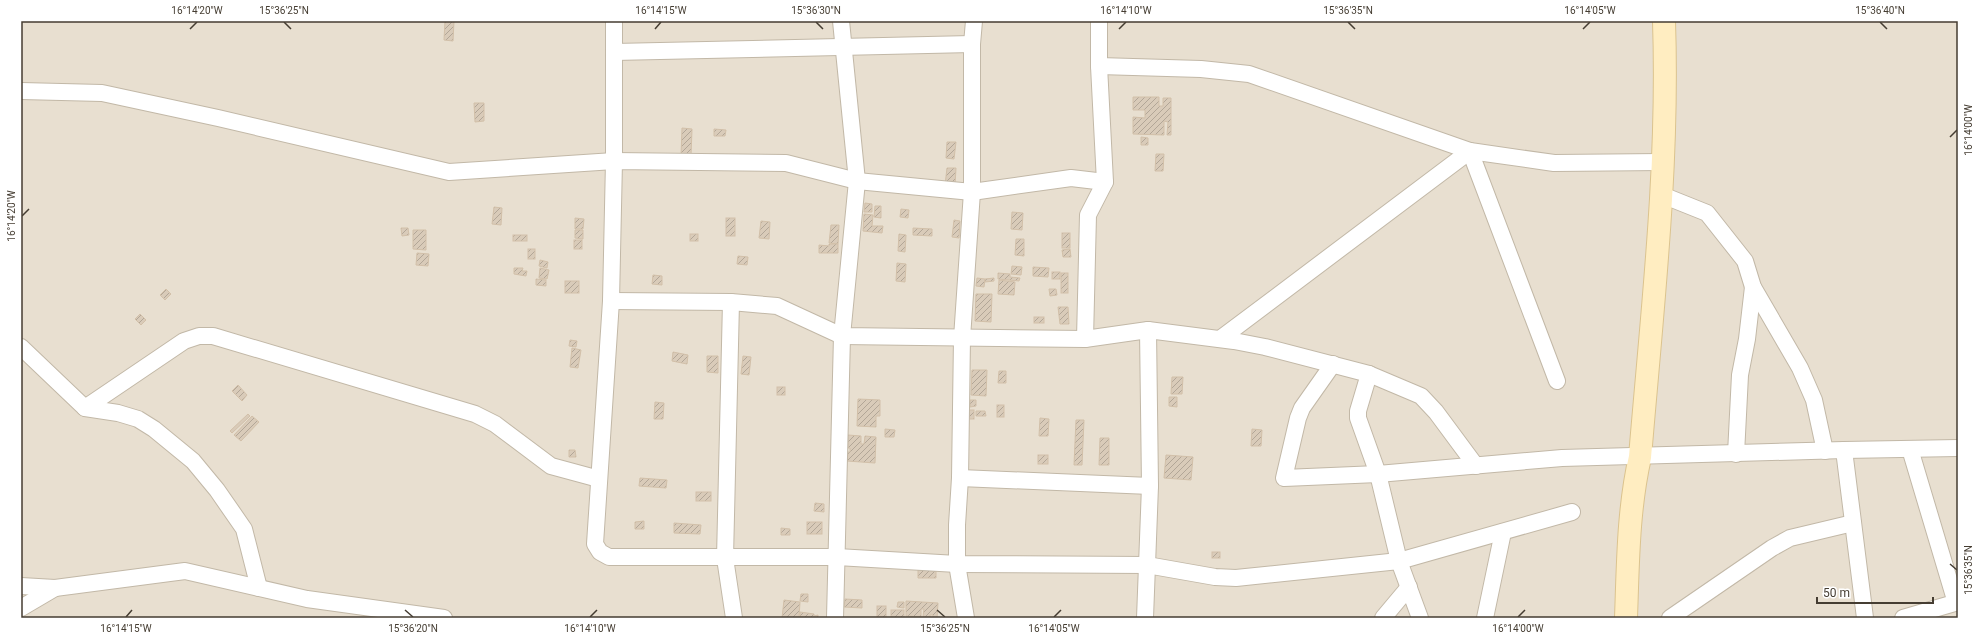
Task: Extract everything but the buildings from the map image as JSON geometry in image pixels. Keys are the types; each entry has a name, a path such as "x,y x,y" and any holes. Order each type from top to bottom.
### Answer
{"street":[{"path":"614,21 614,161 611,300 595,544 600,552 609,557 837,557 957,564 1147,565 1215,577 1236,578 1399,561 1572,512"},
{"path":"835,618 842,336 857,181 843,46 842,21"},
{"path":"966,618 957,564 957,525 960,478 962,338 972,192 972,44 974,21"},
{"path":"1085,339 1088,215 1105,182 1099,66 1100,21"},
{"path":"1626,618 1629,526 1633,488 1640,457 1662,196 1666,74 1664,21"},
{"path":"614,52 972,44"},
{"path":"1099,66 1201,69 1249,74 1470,151 1554,163 1662,162"},
{"path":"21,91 102,93 218,118 449,172 614,161 786,163 857,181 972,192 1071,178 1105,182"},
{"path":"1220,339 1470,151"},
{"path":"1470,151 1557,381"},
{"path":"1662,196 1707,213 1745,261 1753,287 1800,368 1814,400 1824,451"},
{"path":"1736,454 1740,375 1747,339 1753,287"},
{"path":"611,300 731,302 777,306 842,336 1085,339 1148,330 1220,339 1265,347 1369,374 1421,396 1429,403 1476,466"},
{"path":"731,302 725,558 734,618"},
{"path":"1145,618 1150,486 1148,330"},
{"path":"85,408 184,341 199,336 213,336 475,414 495,424 551,466 599,479"},
{"path":"21,347 85,408 118,413 138,419 154,428 192,461 217,490 244,529 259,588"},
{"path":"1333,364 1298,418 1284,478 1378,474 1562,458 1958,448"},
{"path":"1369,374 1358,411 1358,418 1378,474 1399,561 1420,618"},
{"path":"1902,618 1957,602 1910,449"},
{"path":"1844,450 1865,618"},
{"path":"960,478 1150,486"},
{"path":"1670,618 1772,548 1790,538 1853,523"},
{"path":"1485,618 1503,532"},
{"path":"21,586 55,588 185,571 307,599 444,618"},
{"path":"1383,618 1409,587"},
{"path":"21,608 55,588"}],"shaded area":[{"path":"21,21 1958,21 1958,618 21,618"}]}
